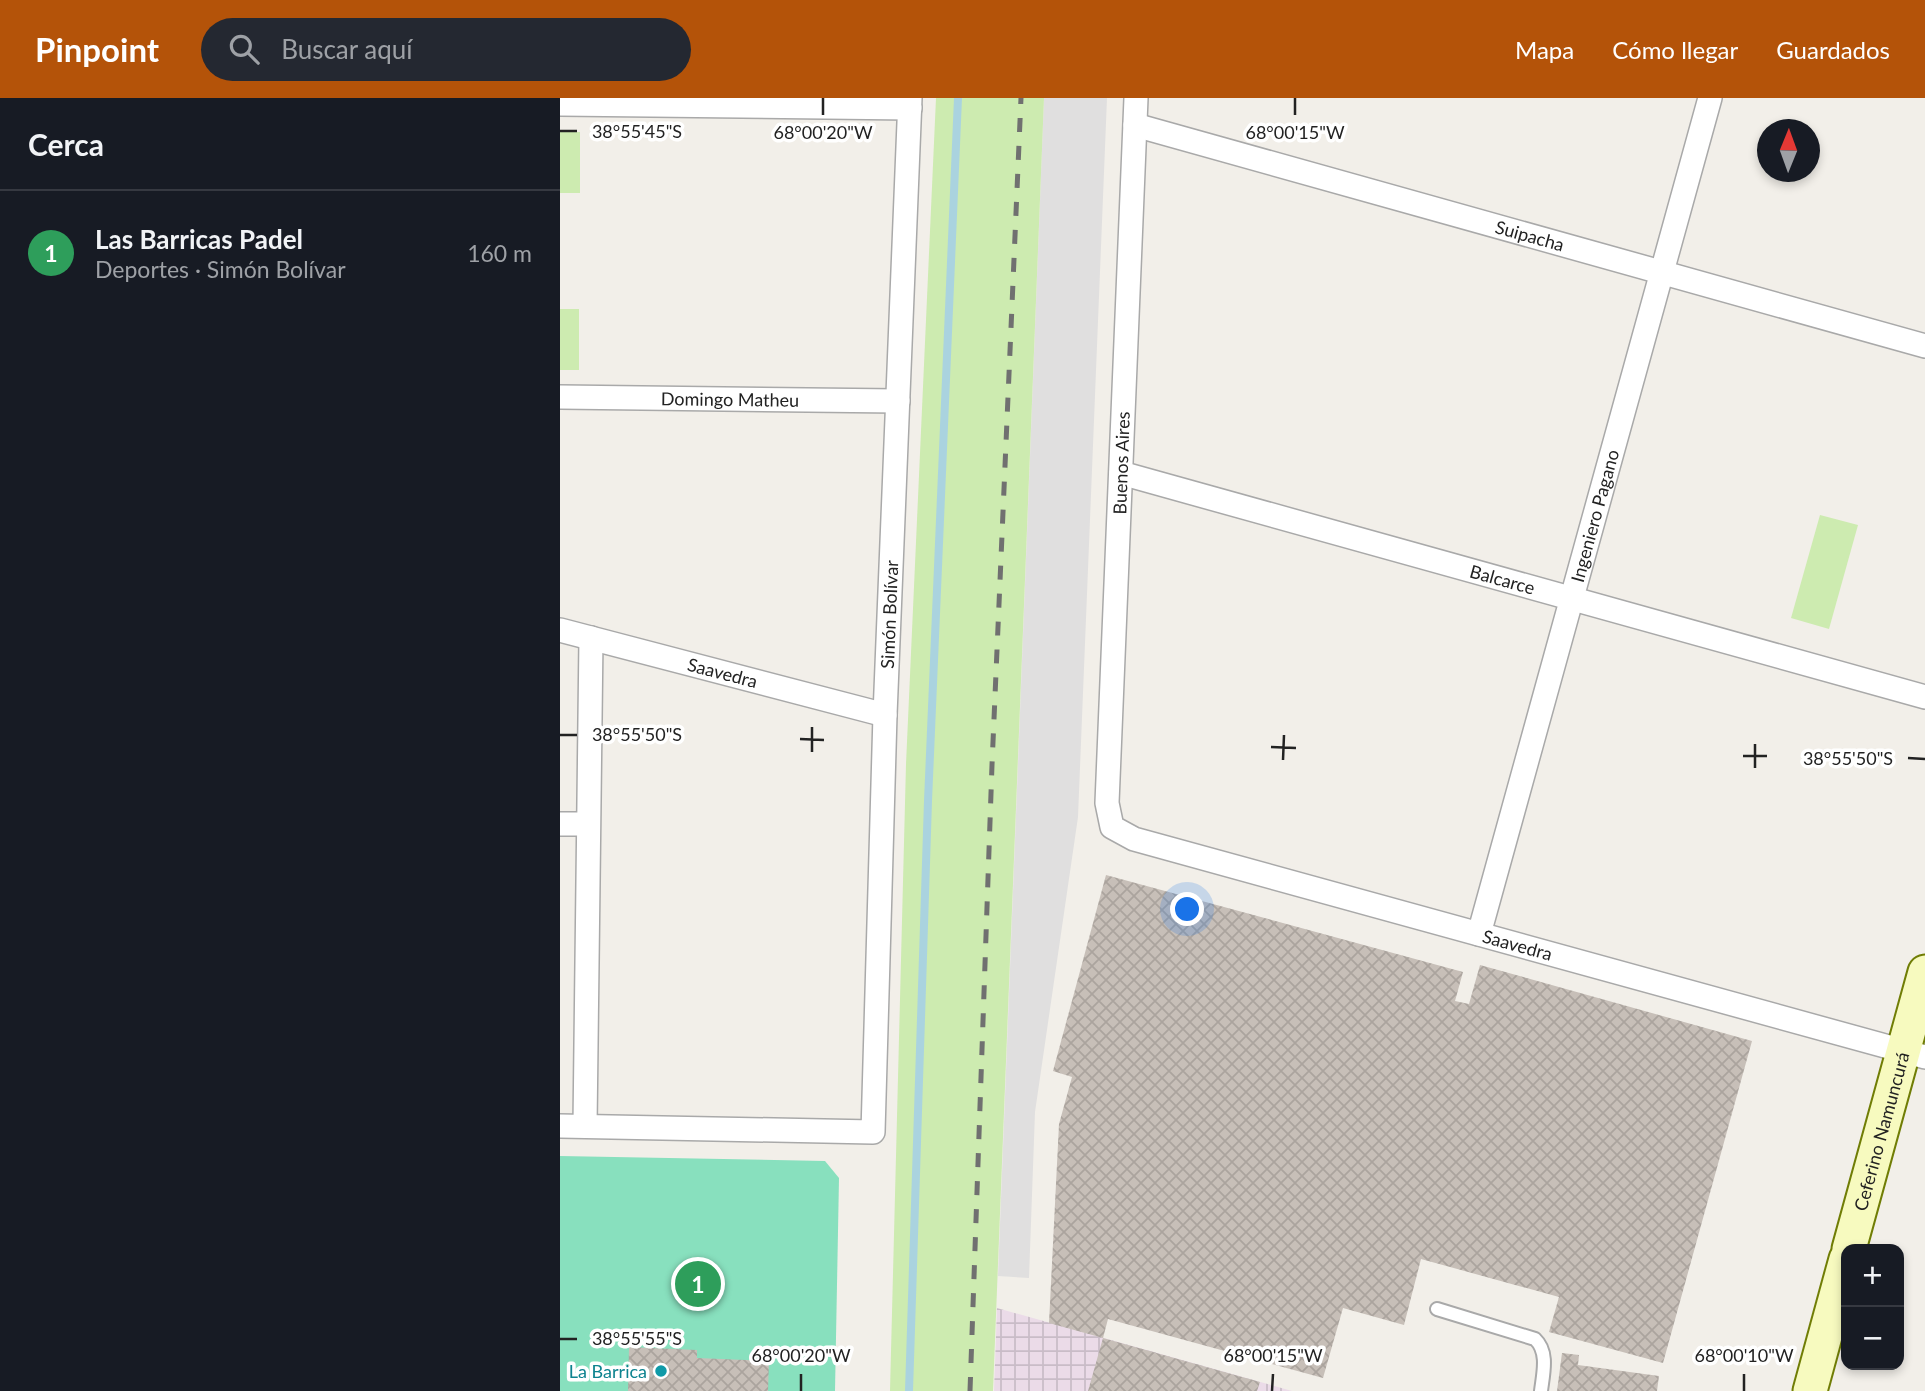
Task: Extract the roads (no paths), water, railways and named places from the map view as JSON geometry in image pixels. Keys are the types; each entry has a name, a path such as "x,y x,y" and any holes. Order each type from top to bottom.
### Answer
{"street":[{"name":"Buenos Aires","path":"1112,827 1107,803 1136,98"},
{"name":"Ingeniero Pagano","path":"1479,934 1710,98"},
{"path":"560,104 910,103"},
{"name":"Simón Bolívar","path":"584,1126 873,1132 885,715 910,103"},
{"name":"Suipacha","path":"1135,125 1925,346"},
{"name":"Domingo Matheu","path":"560,397 898,401"},
{"name":"Balcarce","path":"1121,473 1925,697"},
{"name":"Saavedra","path":"560,630 885,715"},
{"path":"560,1126 584,1126 591,638"},
{"path":"560,824 589,824"},
{"name":"Saavedra","path":"1112,827 1134,839 1914,1054"},
{"name":"Ceferino Namuncurá","path":"1851,1244 1914,1054 1925,972"},
{"path":"1810,1391 1841,1277"}],"lane":[{"path":"1437,1309 1535,1339 1544,1355 1541,1391"}],"waterway":[{"path":"909,1391 928,801 958,98"}],"railway":[{"path":"970,1391 992,765 1021,98"}],"place":[{"name":"Las Barricas Padel","path":"698,1284"},
{"name":"La Barrica","path":"661,1371"}]}
